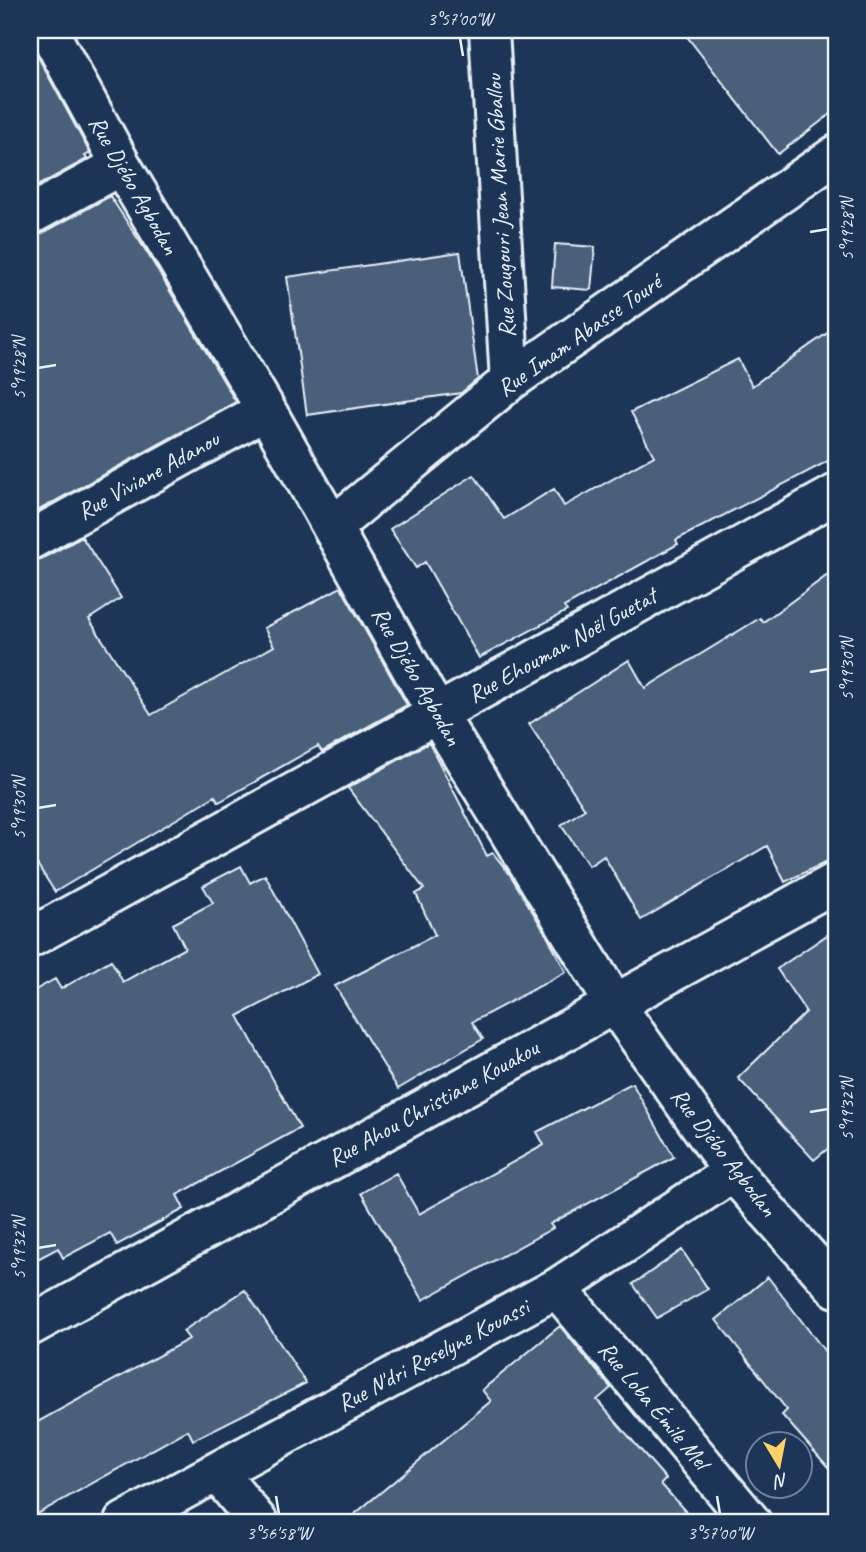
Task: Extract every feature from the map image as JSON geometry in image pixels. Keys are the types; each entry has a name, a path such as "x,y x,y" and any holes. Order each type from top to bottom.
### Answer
{"street":[{"name":"Rue Djébo Agbodan","path":"48,30 121,165 266,410 437,714 614,1003 733,1172 836,1288"},
{"name":"Rue Zougouri Jean Marie Gballou","path":"489,30 510,381"},
{"name":"Rue Imam Abasse Touré","path":"332,527 510,381 836,155"},
{"path":"30,215 121,165"},
{"name":"Rue Viviane Adanou","path":"30,540 266,410"},
{"name":"Rue Ehouman Noël Guetat","path":"30,937 836,494"},
{"name":"Rue Ahou Christiane Kouakou","path":"30,1326 836,882"},
{"name":"Rue N'dri Roselyne Kouassi","path":"124,1522 557,1288 733,1172"},
{"name":"Rue Loba Émile Mel","path":"557,1288 751,1522"},
{"path":"217,1472 258,1522"}],"building":[{"path":"682,30 836,30 836,110 778,154"},
{"path":"30,42 90,153 85,156 87,159 30,190"},
{"path":"110,196 148,254 236,402 30,515 30,237 41,234"},
{"path":"555,244 595,247 591,290 552,287"},
{"path":"460,252 478,379 461,393 307,415 287,277"},
{"path":"836,327 836,457 676,540 678,544 564,607 567,611 479,658 425,562 416,568 390,529 474,475 504,519 554,489 564,506 654,456 631,412 738,359 752,386"},
{"path":"82,537 121,598 89,619 151,715 274,646 264,628 341,587 407,705 322,752 318,746 219,802 215,796 55,892 30,853 30,562"},
{"path":"836,569 836,857 785,882 767,846 641,920 604,856 589,866 561,825 585,809 529,724 629,660 645,688 760,618 763,622"},
{"path":"429,743 487,856 493,853 511,876 566,972 472,1022 483,1039 398,1089 335,986 435,935 416,894 424,889 348,788"},
{"path":"241,866 250,883 265,875 318,974 238,1016 300,1128 177,1195 184,1209 117,1245 110,1233 63,1258 58,1248 30,1263 30,993 55,979 61,989 111,960 123,982 185,948 173,924 213,903 203,886"},
{"path":"836,929 836,1142 814,1160 738,1078 806,1012 777,969"},
{"path":"632,1083 674,1157 550,1224 553,1228 423,1300 361,1193 396,1173 419,1214 544,1145 537,1132"},
{"path":"682,1250 708,1289 657,1318 633,1284"},
{"path":"768,1277 836,1366 836,1476 814,1451 814,1430 795,1430 782,1415 787,1410 716,1320"},
{"path":"245,1290 306,1383 193,1440 188,1430 30,1518 30,1426 189,1339 183,1331"},
{"path":"560,1326 611,1388 597,1400 666,1479 661,1484 695,1522 345,1522 491,1401 482,1390"}]}
